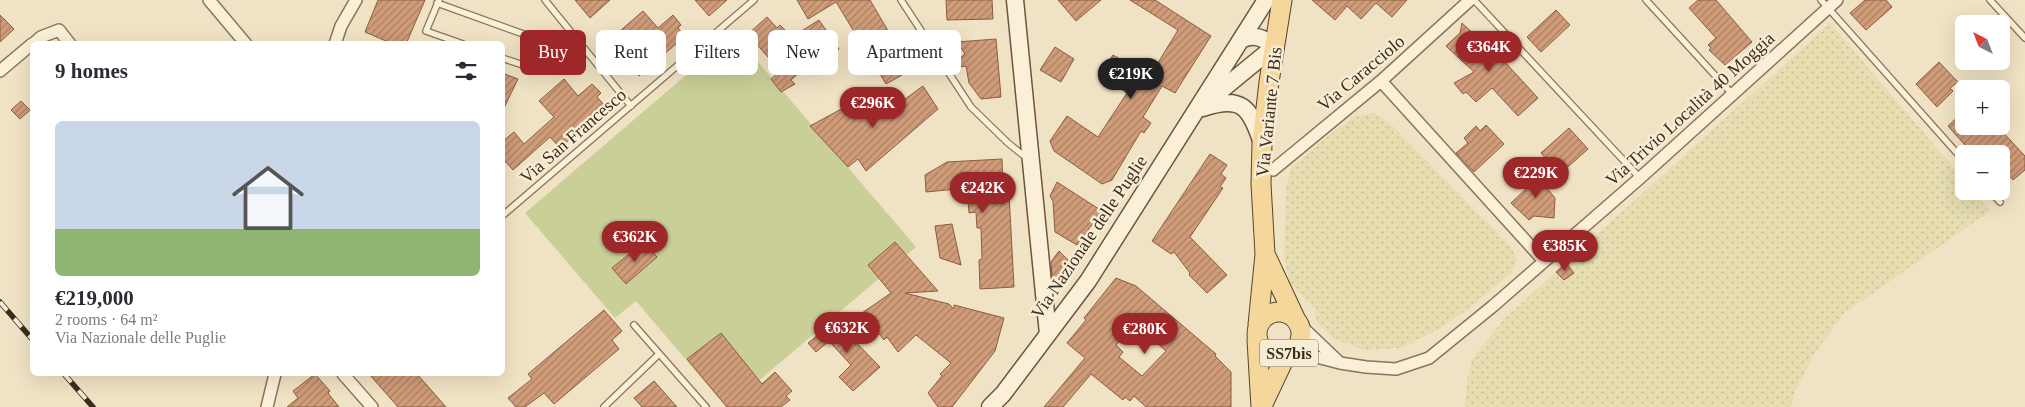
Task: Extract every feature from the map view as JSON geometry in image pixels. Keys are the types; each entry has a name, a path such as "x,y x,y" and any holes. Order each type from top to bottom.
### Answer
{"main road":[{"path":"1015,0 1048,334"},
{"name":"Via Nazionale delle Puglie","path":"990,407 1088,281 1266,0"},
{"name":"Via Variante 7 Bis","path":"1261,407 1257,332 1265,254 1261,184 1262,142 1282,0"},
{"path":"1241,40 1248,36 1259,37 1275,46"},
{"name":"Via Nazionale delle Puglie","path":"1196,110 1275,46"},
{"path":"1196,110 1225,102 1238,104 1248,112 1256,123 1262,142"},
{"name":"Via Variante 7 Bis","path":"1265,254 1297,321"},
{"name":"SS7bis","path":"1274,312 1289,314 1297,321 1300,339 1289,353 1271,355 1265,352 1257,332 1262,319 1274,312"},
{"name":"Via Variante 7 Bis","path":"1261,407 1289,353"}],"street":[{"path":"210,0 244,41"},
{"path":"336,41 341,26 356,0"},
{"name":"Via Caracciolo","path":"1274,170 1472,0"},
{"name":"Via Trivio Località 40 Moggia","path":"1289,353 1366,368 1396,369 1428,358 1493,306 1640,178 1733,95 1829,3"},
{"path":"36,41 41,37 59,30 68,41"},
{"path":"0,71 30,46"},
{"path":"1380,80 1544,262"},
{"path":"1297,321 1340,363"},
{"path":"267,407 275,376"},
{"path":"346,376 372,407"}],"lane":[{"path":"545,0 569,30"},
{"name":"Via San Francesco","path":"505,213 754,0"},
{"path":"901,0 971,107 1008,144 1031,161"},
{"path":"1472,0 1640,178"},
{"path":"1646,0 1733,95"},
{"path":"1990,0 2025,38"},
{"path":"454,41 426,31 438,2 520,32"},
{"path":"1829,3 1955,150"},
{"path":"586,50 631,106"},
{"path":"505,59 520,64"},
{"path":"634,325 706,407"},
{"path":"604,407 659,354"}],"shaded area":[{"path":"1830,23 1955,169 1955,200 1981,200 1990,211 1843,314 1813,356 1795,391 1791,407 1465,407 1467,381 1472,360 1504,319"},
{"path":"1374,113 1393,126 1511,247 1517,259 1512,272 1471,307 1437,330 1401,348 1365,350 1336,340 1317,323 1315,309 1290,283 1284,256 1286,187 1291,168 1333,132 1355,116"}],"green space":[{"path":"758,62 916,247 726,407 636,301 615,318 525,213 686,75 758,75"}],"building":[{"path":"378,0 425,0 407,41 386,41 365,32"},
{"path":"575,0 610,0 590,18"},
{"path":"695,0 727,0 709,16"},
{"path":"797,0 870,0 888,30 853,30 836,2 808,19"},
{"path":"946,0 992,0 993,19 947,20"},
{"path":"1058,0 1101,0 1076,21"},
{"path":"1130,0 1155,0 1211,36 1175,93 1162,86 1143,117 1151,123 1144,133 1141,131 1112,180 1102,184 1054,151 1050,141 1067,116 1098,137 1127,93 1100,75 1113,55 1150,76 1178,30"},
{"path":"1312,0 1407,0 1392,17 1376,3 1361,19 1347,6 1335,20"},
{"path":"1698,0 1716,0 1752,42 1725,65 1709,50 1711,48 1708,45 1716,38 1689,8"},
{"path":"1865,0 1886,0 1892,7 1866,30 1850,13"},
{"path":"1556,10 1570,25 1541,52 1527,37"},
{"path":"643,11 658,28 673,15 681,25 678,28 680,30 676,30 676,44 666,53 666,30 621,30"},
{"path":"0,15 14,29 0,42"},
{"path":"767,17 777,28 780,25 785,30 768,30 768,57 758,46 758,30 752,30"},
{"path":"819,20 826,30 803,30"},
{"path":"1462,23 1476,36 1480,35 1538,98 1518,116 1492,88 1476,102 1466,92 1463,94 1454,83 1474,72 1446,46 1460,33"},
{"path":"996,39 1001,97 981,99 969,83 966,66 961,67 961,57 965,54 961,48 961,42"},
{"path":"1055,47 1074,59 1061,82 1040,70"},
{"path":"1939,62 1956,80 1955,84 1950,88 1953,91 1937,107 1916,84"},
{"path":"505,74 518,79 505,106"},
{"path":"776,75 797,75 791,80 795,84 781,92 771,79"},
{"path":"881,75 902,75 886,84"},
{"path":"564,79 578,96 592,84 601,93 597,97 606,107 560,148 550,137 513,170 505,161 505,140 514,132 524,144 554,117 539,101"},
{"path":"923,86 938,109 866,171 858,159 848,167 810,126 858,100 872,123"},
{"path":"21,101 30,110 20,119 11,110"},
{"path":"1955,119 1955,134 1948,126"},
{"path":"1486,125 1504,144 1474,172 1456,153 1468,143 1464,138 1476,126 1480,131"},
{"path":"1569,128 1588,149 1560,174 1541,153"},
{"path":"1956,135 2005,135 2025,156 2025,170 2013,180 2010,176 2010,145 1965,145"},
{"path":"1210,154 1227,165 1221,174 1226,178 1220,187 1223,188 1190,237 1227,275 1207,293 1189,275 1190,273 1174,252 1171,254 1152,241"},
{"path":"1002,159 1003,195 1009,194 1014,287 980,289 979,260 982,259 981,228 977,228 976,212 969,213 967,188 926,192 925,175 947,162"},
{"path":"1558,177 1546,187 1555,198 1554,218 1534,216 1529,220 1511,203 1527,188 1522,180"},
{"path":"1057,182 1102,211 1077,245 1055,232 1053,201 1050,196"},
{"path":"952,224 961,265 940,258 935,226"},
{"path":"644,242 657,257 626,284 612,268"},
{"path":"895,242 938,291 905,293 949,304 954,309 954,305 1004,318 995,351 952,407 938,407 928,393 942,376 940,374 951,363 916,335 898,352 887,337 884,340 862,313 891,293 868,265"},
{"path":"1059,251 1077,269 1060,284 1052,277 1051,262"},
{"path":"1566,263 1574,273 1564,280 1556,272"},
{"path":"1116,278 1136,286 1216,354 1215,356 1231,372 1231,407 1146,407 1134,396 1130,401 1125,397 1123,400 1091,374 1063,407 1044,407 1085,358 1067,343 1086,320 1084,318","holes":["1132,325 1138,331 1141,329 1166,351 1142,376 1119,357 1123,352 1116,345"]},
{"path":"604,310 622,331 612,340 619,349 554,404 544,393 525,407 516,407 508,398 532,379 528,374"},
{"path":"840,317 846,327 843,329 880,367 853,391 839,377 851,365 829,341 816,352 808,343"},
{"path":"721,333 762,384 775,372 792,391 786,396 790,400 781,407 727,407 687,359"},
{"path":"312,376 317,376 330,391 328,393 339,407 287,407 298,398 293,391"},
{"path":"371,376 419,376 446,407 398,407"},
{"path":"654,381 677,407 642,407 634,398"}],"railway":[{"path":"0,302 30,337"},
{"path":"66,376 93,407"}]}
